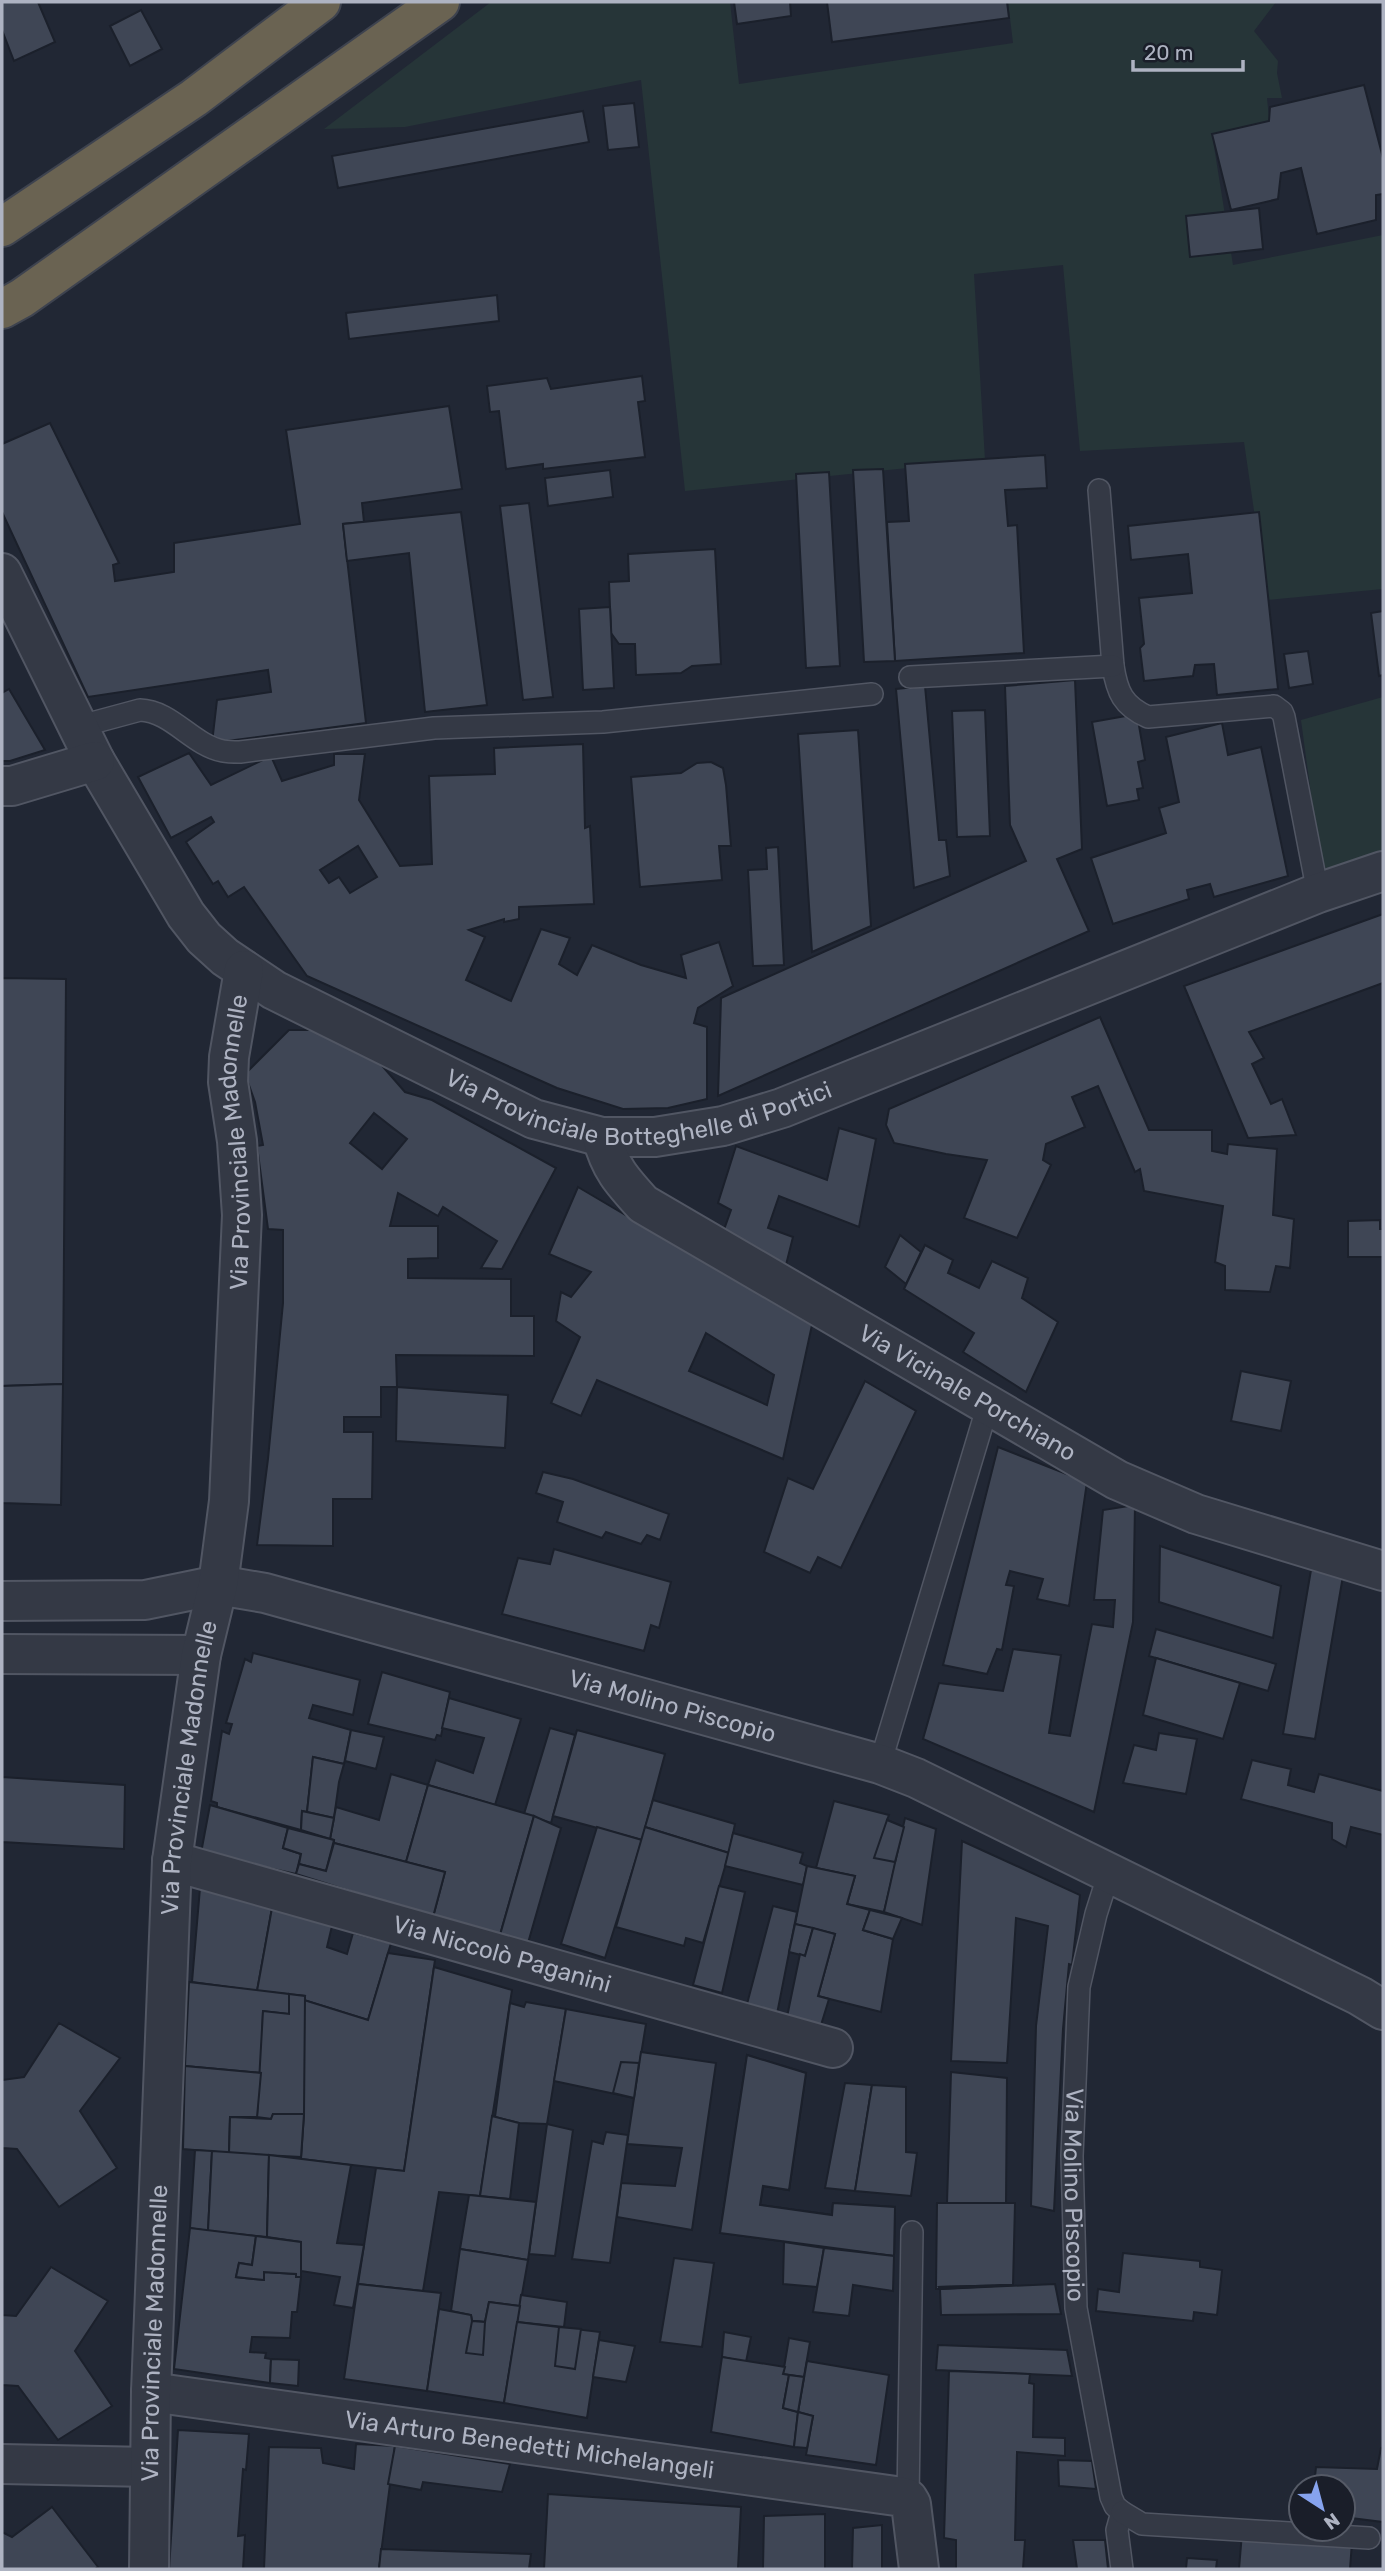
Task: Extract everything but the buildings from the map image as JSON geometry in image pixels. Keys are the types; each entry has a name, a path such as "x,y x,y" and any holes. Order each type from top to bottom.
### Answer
{"highway":[{"path":"2,227 194,97 321,2"},
{"path":"2,309 33,290 440,2"}],"street":[{"name":"Via Provinciale Botteghelle di Portici","path":"2,573 95,761 186,915 204,938 244,970 293,1001 534,1119 602,1137 655,1137 723,1126 782,1108 1318,892 1383,870"},
{"path":"2,786 12,786 95,761"},
{"name":"Via Provinciale Madonnelle","path":"149,2569 150,2392 172,1861 201,1655 218,1586 229,1501 242,1215 237,1141 228,1082 229,1057 244,970"},
{"name":"Via Vicinale Porchiano","path":"602,1137 608,1160 618,1177 643,1204 1117,1480 1196,1514 1383,1571"},
{"name":"Via Molino Piscopio","path":"2,1601 145,1600 218,1586 265,1593 880,1764 908,1775 1376,2003"},
{"path":"2,1654 201,1655"},
{"name":"Via Niccolò Paganini","path":"172,1861 833,2048"},
{"name":"Via Arturo Benedetti Michelangeli","path":"150,2392 908,2498"},
{"path":"2,2465 150,2467"},
{"path":"908,2498 919,2569"}],"lane":[{"path":"1099,490 1113,666 1116,683 1124,700 1132,710 1148,717 1274,706 1282,712 1318,892"},
{"path":"910,677 1113,666"},
{"path":"78,727 140,710 150,710 202,743 222,751 240,752 434,728 603,722 872,694"},
{"path":"880,1764 988,1405"},
{"name":"Via Molino Piscopio","path":"1109,1873 1096,1914 1079,1987 1072,2156 1076,2308 1111,2497 1122,2512 1117,2530 1122,2569"},
{"path":"908,2498 912,2232"},
{"path":"1122,2512 1142,2524 1369,2538"}],"shaded area":[{"path":"491,2 730,2 739,84 1013,43 1008,2 1276,2 1254,31 1278,61 1277,73 1282,98 1267,98 1270,127 1212,134 1233,265 1383,235 1383,589 1267,600 1244,442 1080,451 1063,265 974,274 985,460 685,491 641,80 405,127 324,129"},
{"path":"1383,697 1383,855 1328,871 1320,861 1301,720"}]}
